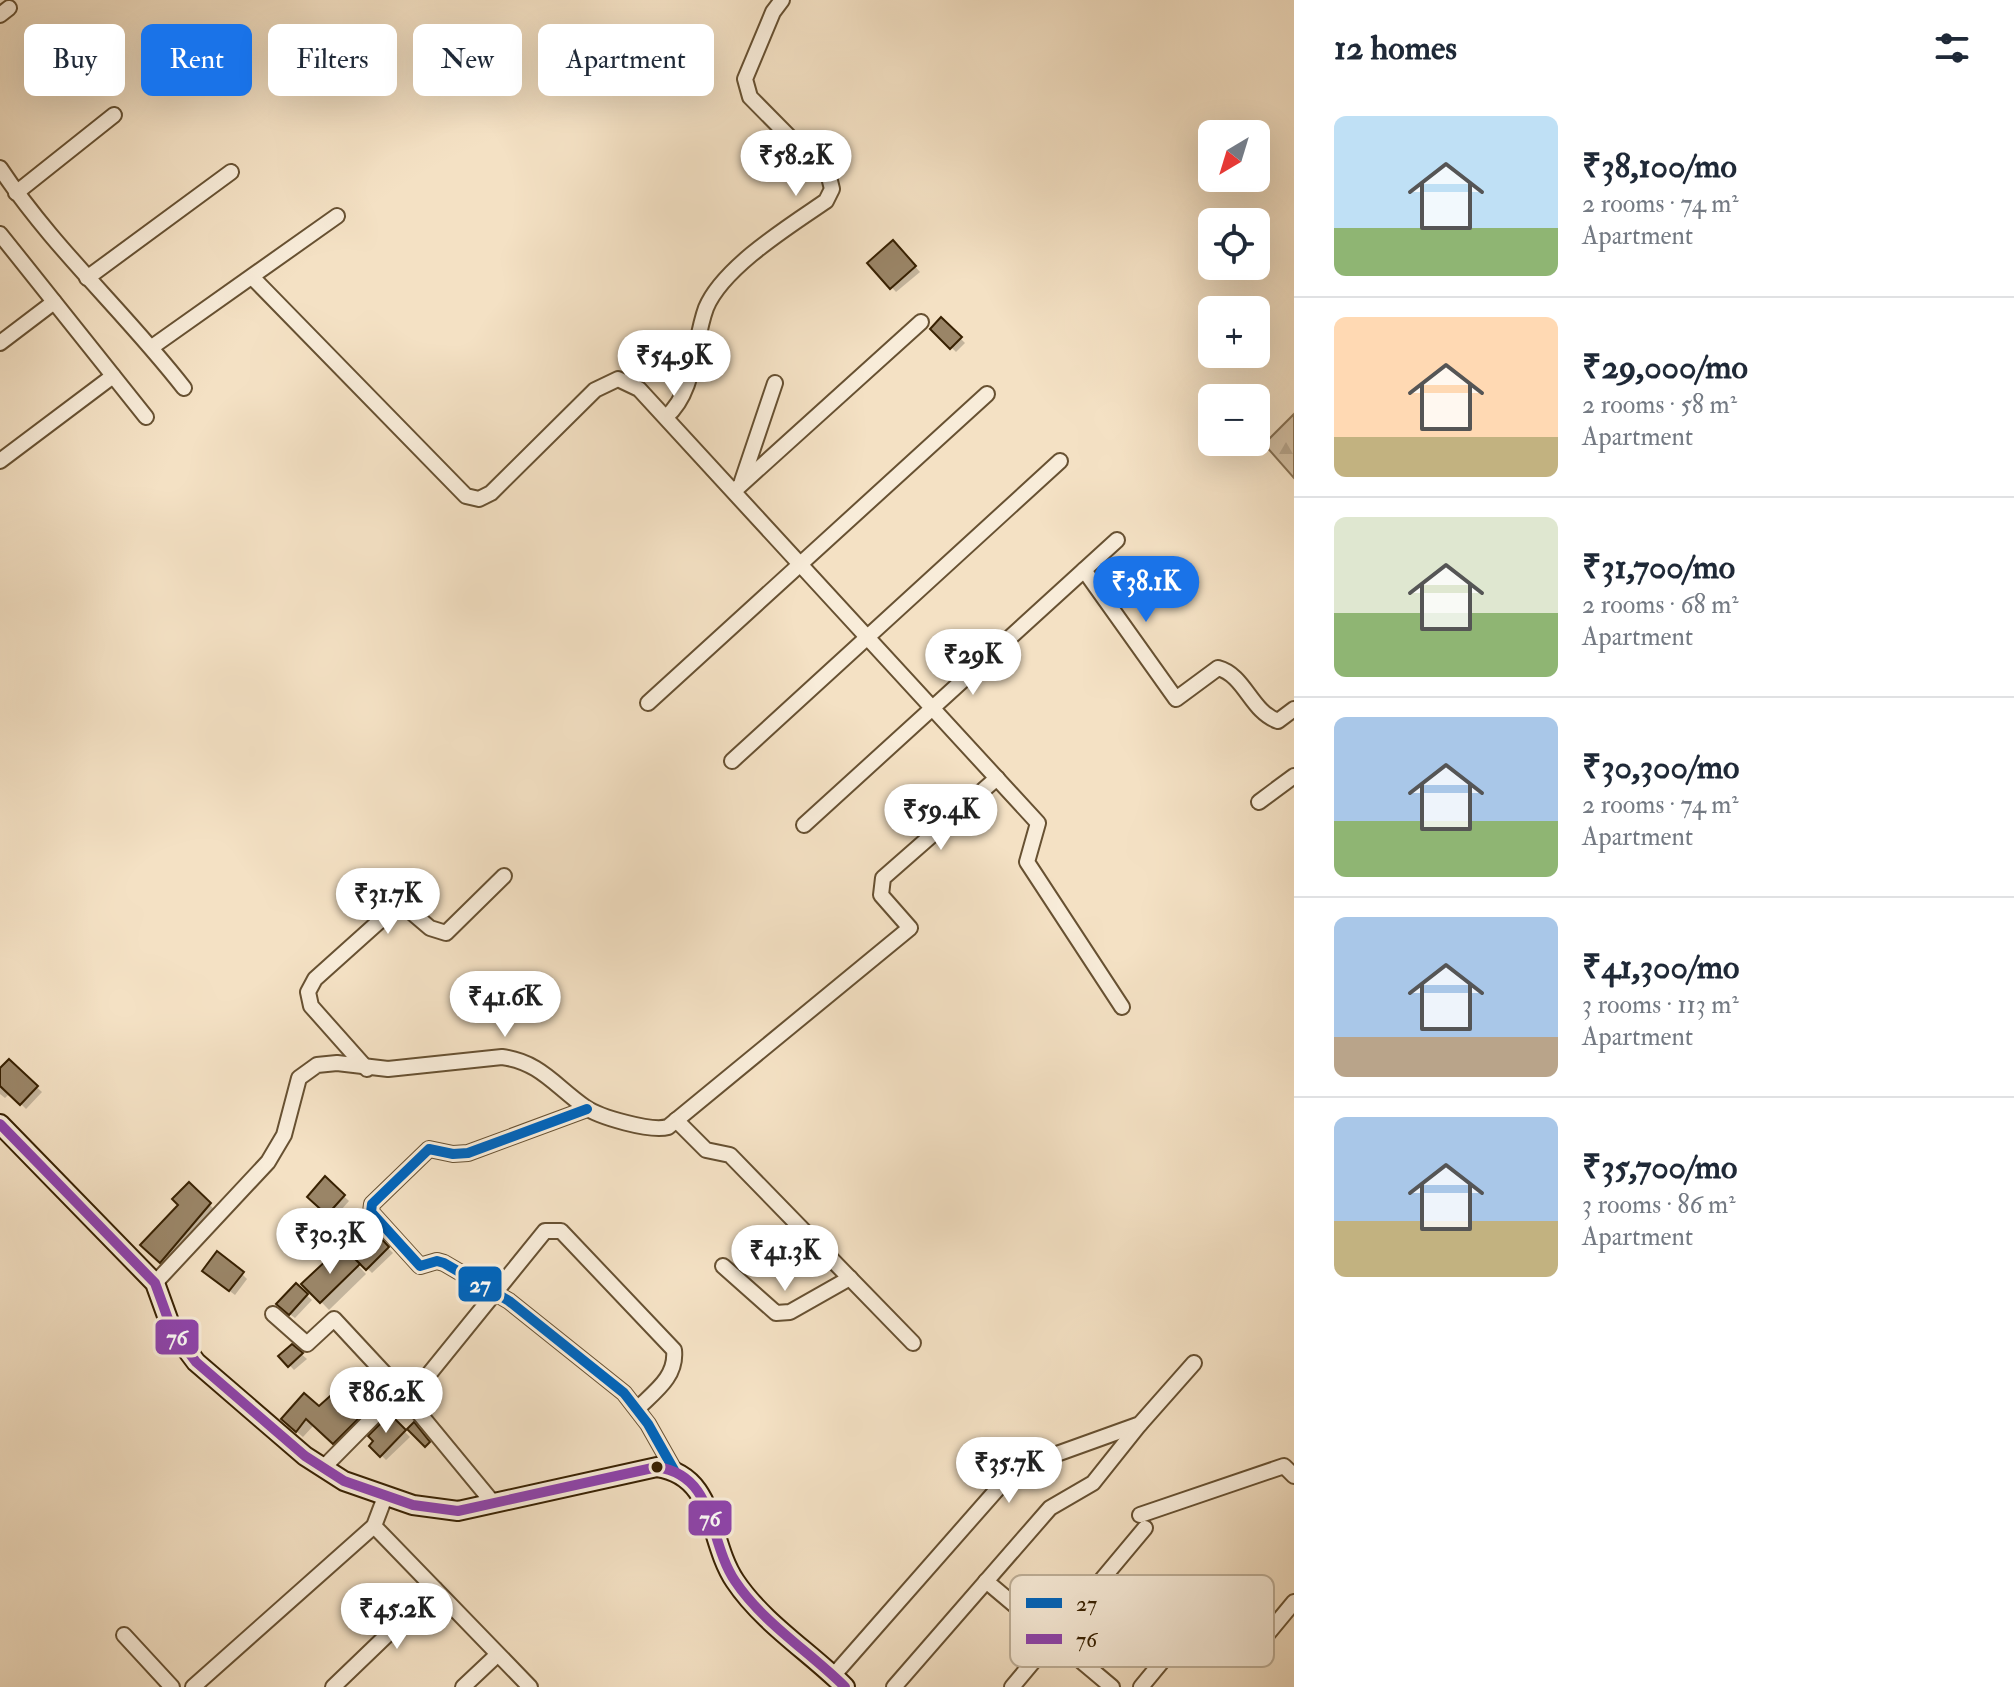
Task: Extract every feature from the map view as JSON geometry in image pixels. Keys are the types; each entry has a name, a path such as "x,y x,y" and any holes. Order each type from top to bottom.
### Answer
{"street":[{"path":"666,417 676,408 687,383 707,304 749,254 826,201 832,189 829,177 750,97 745,79 773,12 782,0"},
{"path":"16,193 114,115"},
{"path":"0,168 16,193 87,278 152,347 184,388"},
{"path":"87,278 231,172"},
{"path":"152,347 337,216"},
{"path":"1,238 146,417"},
{"path":"252,277 466,496 479,499 491,493 595,390 618,379 639,389 737,488 801,563 1038,823 1027,862 1122,1007"},
{"path":"0,343 54,302"},
{"path":"737,488 921,322"},
{"path":"0,461 113,376"},
{"path":"737,488 775,383"},
{"path":"648,703 987,394"},
{"path":"732,761 1060,461"},
{"path":"804,825 1117,540"},
{"path":"1084,570 1176,699 1218,668 1228,671 1266,717 1278,721 1294,709"},
{"path":"1259,802 1294,776"},
{"path":"155,1283 268,1162 284,1135 299,1078 317,1065 337,1063 367,1069 502,1057 517,1059 545,1072 587,1109 658,1130 676,1120 910,928 881,895 883,878 997,778"},
{"path":"367,1069 311,1006 308,992 315,979 393,909 403,905 430,928 446,933 504,876"},
{"path":"587,1109 468,1153 453,1154 429,1149 372,1204 371,1212 395,1235 412,1261 420,1266 437,1261 444,1263 496,1293 624,1393 674,1470"},
{"path":"676,1120 706,1150 730,1155 913,1343"},
{"path":"0,1124 155,1283 172,1330 196,1362 323,1468 385,1497 458,1511 657,1467 674,1470 693,1481 734,1580 754,1605 839,1682 1015,1469 1140,1424"},
{"path":"323,1468 404,1395 496,1293 545,1231 561,1231 674,1350 675,1363 670,1375 637,1409"},
{"path":"723,1266 776,1313 790,1312 850,1278"},
{"path":"273,1314 307,1344 334,1319 404,1395 494,1504"},
{"path":"894,1687 1050,1508 1093,1483 1194,1363"},
{"path":"1101,1575 1142,1522 1284,1466 1294,1476"},
{"path":"193,1687 374,1526 385,1497"},
{"path":"374,1526 530,1687"},
{"path":"986,1581 1010,1601"},
{"path":"333,1687 435,1589"},
{"path":"1274,1626 1294,1602"},
{"path":"124,1635 172,1687"},
{"path":"463,1687 497,1655"},
{"path":"1012,1687 1028,1667"},
{"path":"1088,1667 1112,1687"},
{"path":"1141,1687 1158,1667"}],"green space":[{"path":"1294,414 1294,478 1270,451 1270,438"}],"building":[{"path":"893,240 916,266 890,289 867,263"},
{"path":"941,317 962,337 950,349 930,329"},
{"path":"9,1059 38,1086 20,1105 0,1086 0,1068"},
{"path":"325,1176 345,1195 327,1215 307,1197"},
{"path":"189,1182 211,1203 160,1263 140,1245 178,1205 172,1199"},
{"path":"380,1237 389,1247 366,1270 356,1260"},
{"path":"217,1251 244,1272 229,1291 202,1271"},
{"path":"347,1251 360,1264 320,1303 301,1284 331,1256 337,1261"},
{"path":"296,1283 308,1294 289,1315 276,1304"},
{"path":"292,1344 303,1353 288,1367 278,1356"},
{"path":"356,1373 379,1398 333,1444 306,1419 296,1432 281,1419 304,1393 319,1406"},
{"path":"390,1414 406,1430 380,1457 369,1446 373,1441 368,1436"},
{"path":"414,1422 430,1442 425,1447 407,1429"}],"transit line":[{"name":"27","path":"587,1109 468,1153 453,1154 429,1149 372,1204 371,1212 420,1266 437,1261 444,1263 509,1301 624,1393 648,1424 674,1470"},
{"name":"76","path":"0,1124 155,1283 172,1330 196,1362 305,1456 344,1481 413,1505 458,1511 657,1467 676,1473 691,1483 701,1496 726,1564 746,1596 845,1687"}]}
